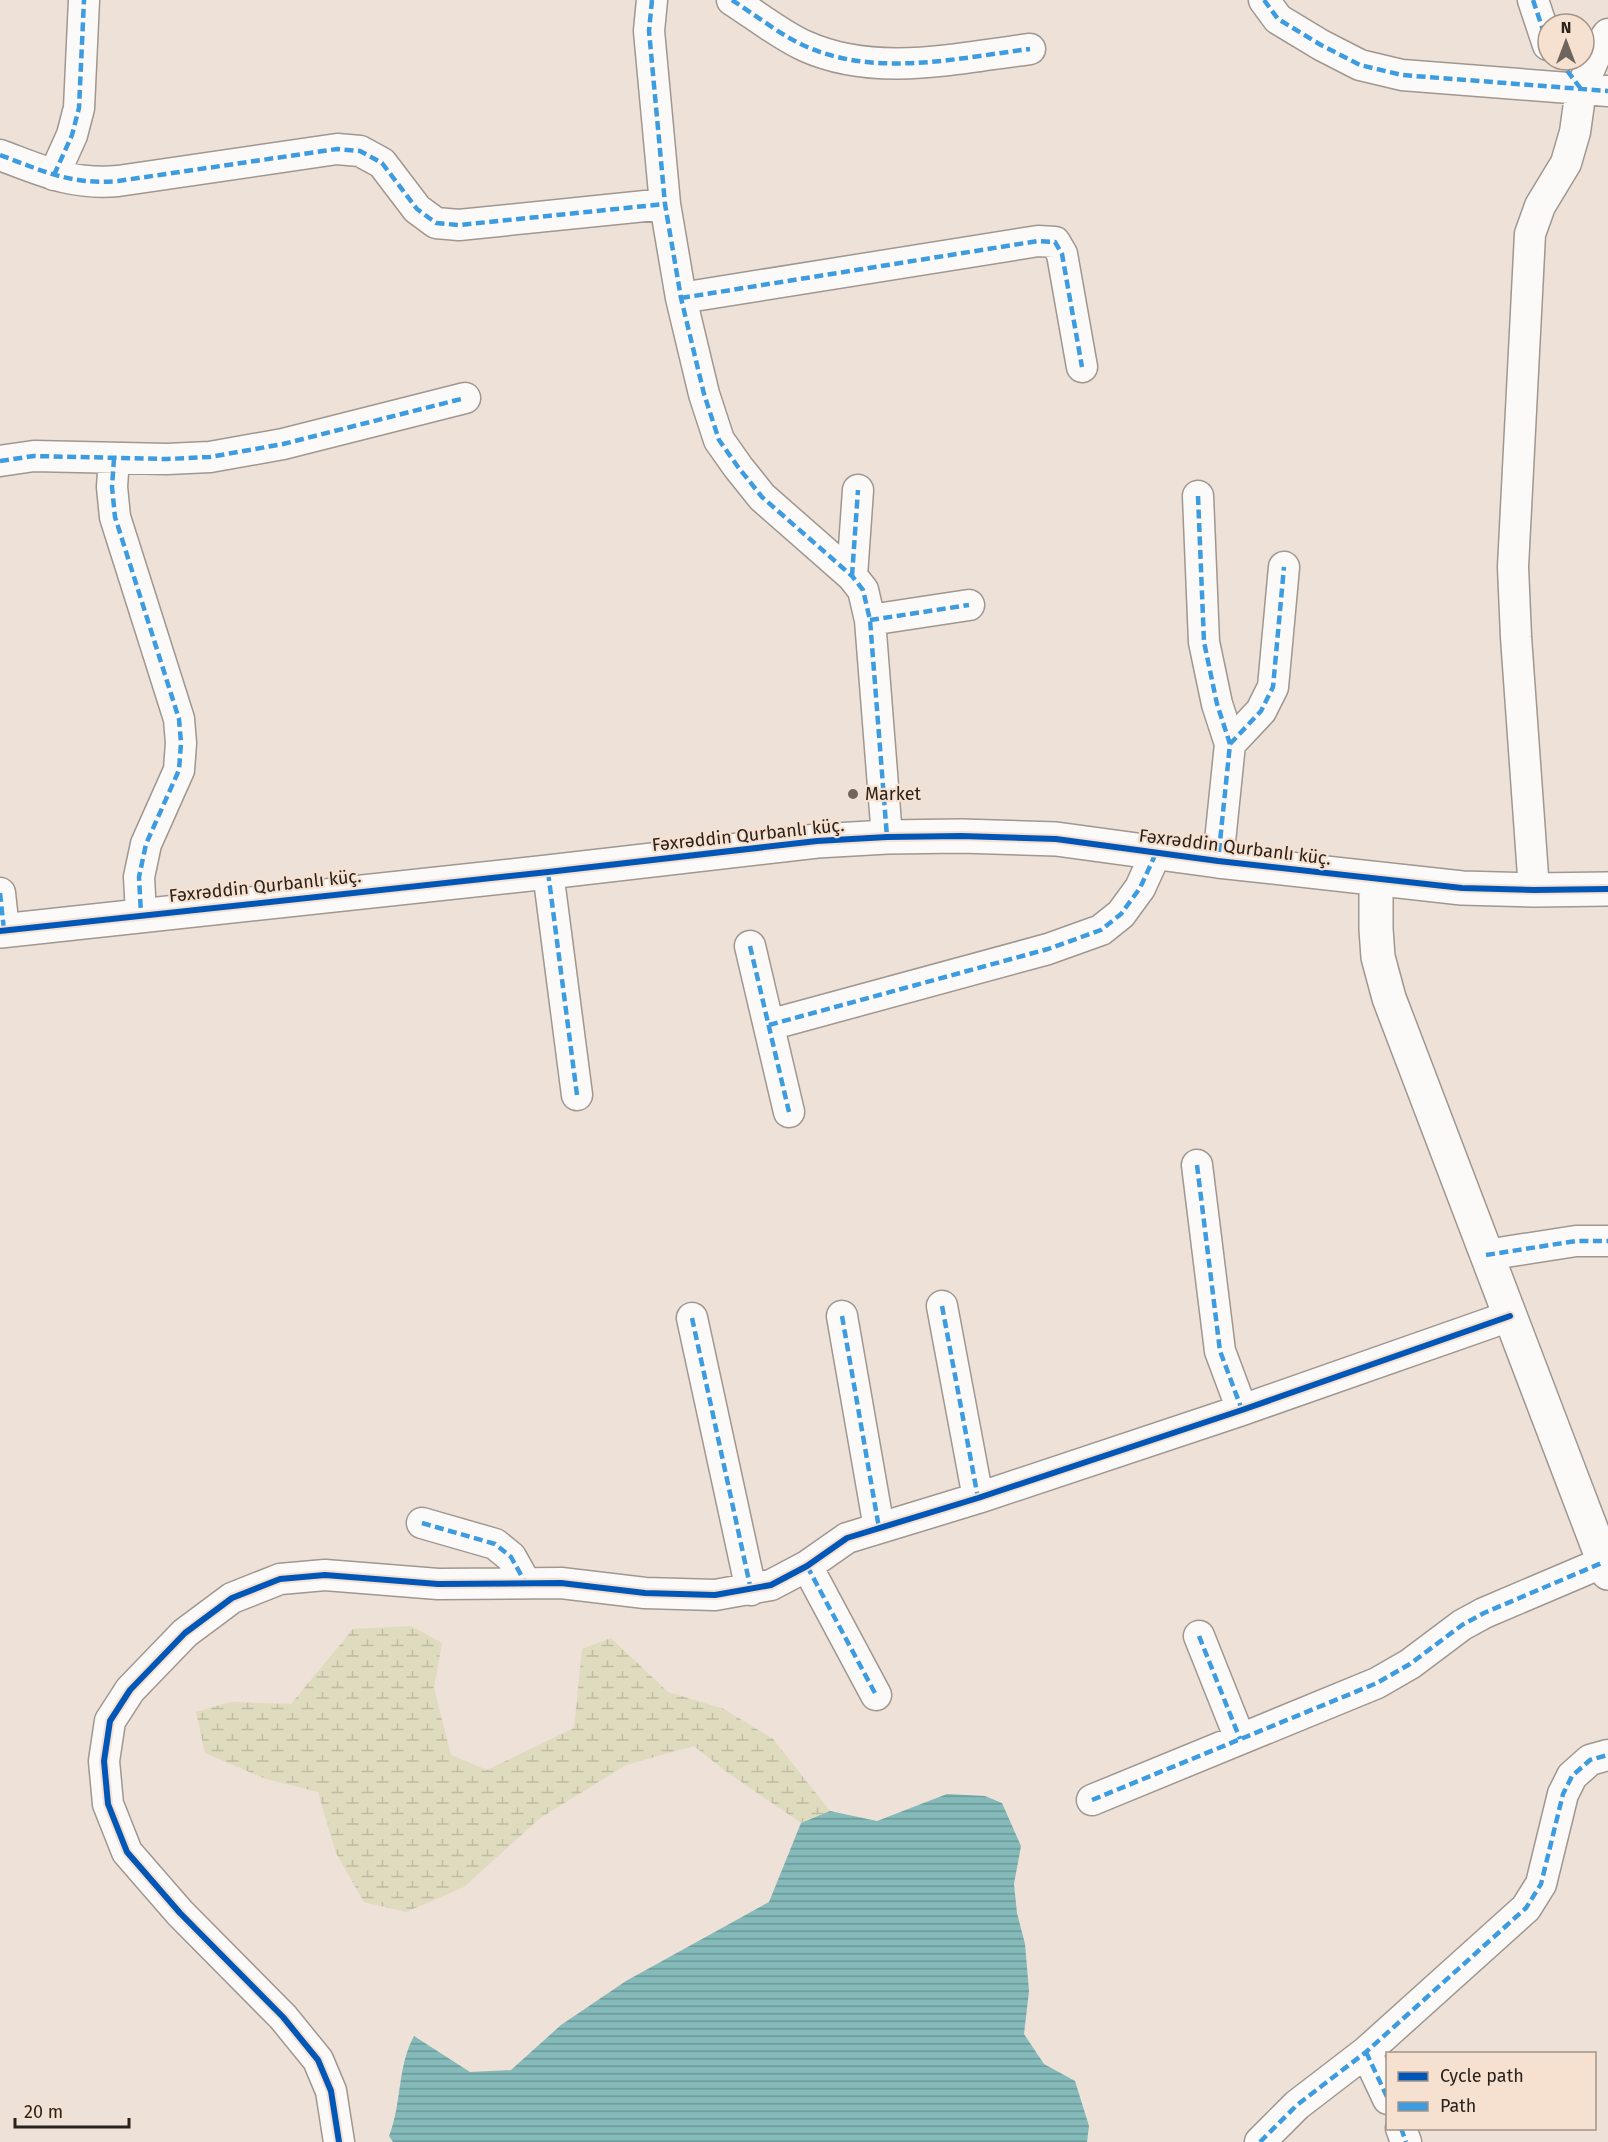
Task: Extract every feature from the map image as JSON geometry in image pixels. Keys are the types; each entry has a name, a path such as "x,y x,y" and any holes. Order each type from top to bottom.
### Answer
{"street":[{"path":"54,175 72,135 79,108 84,0"},
{"path":"652,0 649,32 665,204 681,298 704,394 719,440 738,467 762,496 852,576 863,590 870,620 887,837"},
{"path":"732,0 804,46 835,57 892,64 927,63 1030,49"},
{"path":"1264,0 1278,19 1360,65 1402,75 1594,90"},
{"path":"1534,890 1513,567 1530,234 1540,206 1566,163 1575,132 1594,90 1600,45 1608,34"},
{"path":"1573,72 1594,90"},
{"path":"1,157 54,175 93,183 337,149 360,151 382,163 417,209 436,223 459,225 665,204"},
{"path":"681,298 1038,241 1055,242 1062,254 1082,367"},
{"path":"0,461 34,456 166,459 210,457 283,444 465,398"},
{"path":"114,458 112,487 115,518 179,719 181,743 179,770 146,844 139,877 141,914"},
{"path":"852,576 858,490"},
{"path":"1198,496 1204,642 1217,704 1230,744 1218,861"},
{"path":"1230,744 1261,711 1273,687 1284,567"},
{"path":"870,620 969,605"},
{"name":"Fəxrəddin Qurbanlı küç.","path":"2,930 817,841 887,837 961,836 1056,839 1218,861 1462,888 1608,889"},
{"path":"769,1025 1048,949 1101,930 1121,914 1140,888 1156,853"},
{"path":"548,872 577,1095"},
{"path":"1092,1800 1377,1683 1410,1664 1469,1621 1606,1568 1389,998 1378,957 1376,879"},
{"path":"0,893 2,930"},
{"path":"750,946 789,1112"},
{"path":"1197,1165 1220,1351 1242,1410"},
{"path":"1486,1255 1576,1241 1608,1240"},
{"path":"942,1306 978,1498"},
{"path":"842,1316 879,1527"},
{"path":"339,2142 331,2091 318,2060 283,2017 180,1913 127,1852 108,1804 104,1761 110,1721 130,1690 185,1633 232,1598 280,1579 325,1575 438,1584 561,1583 645,1593 715,1595 751,1590 771,1585 807,1566 847,1538 978,1498 1242,1410 1510,1316"},
{"path":"692,1318 751,1590"},
{"path":"422,1523 495,1544 511,1557 525,1582"},
{"path":"807,1566 876,1695"},
{"path":"1199,1636 1240,1738"},
{"path":"1260,2142 1297,2105 1366,2052 1526,1908 1540,1884 1563,1794 1572,1776 1590,1760 1608,1755"},
{"path":"1366,2052 1386,2095"}],"green space":[{"path":"411,1626 442,1643 434,1688 451,1755 487,1770 574,1728 582,1649 611,1638 668,1692 724,1709 773,1739 830,1811 801,1823 724,1770 694,1746 626,1765 540,1818 464,1887 406,1912 364,1902 336,1853 318,1792 266,1779 205,1753 196,1712 230,1702 291,1704 353,1629"}],"water":[{"path":"947,1794 985,1796 1002,1803 1021,1846 1014,1884 1017,1913 1025,1944 1029,1991 1024,2034 1044,2064 1075,2081 1089,2126 1087,2142 393,2142 389,2136 405,2060 414,2036 470,2072 511,2070 561,2025 626,1981 769,1902 801,1823 830,1811 877,1821"}],"marked path":[{"path":"54,175 72,135 79,108 84,0"},
{"path":"652,0 649,31 665,204 681,298 704,394 719,440 762,497 852,576 863,590 870,620 887,837"},
{"path":"732,0 796,42 832,56 860,61 917,63 1030,49"},
{"path":"1264,0 1278,19 1360,65 1402,75 1608,91"},
{"path":"1533,0 1537,12"},
{"path":"1568,72 1581,89"},
{"path":"0,155 71,179 101,182 337,149 360,151 382,163 417,209 436,223 459,225 665,204"},
{"path":"681,298 1038,241 1055,242 1062,254 1082,367"},
{"path":"0,461 34,456 167,459 210,457 283,444 465,398"},
{"path":"114,458 112,487 115,517 179,719 181,743 179,770 146,844 139,877 141,914"},
{"path":"852,576 858,490"},
{"path":"1198,496 1204,642 1217,704 1230,744 1218,861"},
{"path":"1230,744 1261,711 1273,687 1284,567"},
{"path":"870,620 969,605"},
{"path":"769,1025 1048,949 1101,930 1121,914 1140,888 1156,853"},
{"path":"548,872 577,1095"},
{"path":"0,893 4,930"},
{"path":"750,946 789,1112"},
{"path":"1197,1165 1220,1351 1242,1410"},
{"path":"1486,1255 1576,1241 1608,1241"},
{"path":"942,1306 978,1498"},
{"path":"842,1316 879,1528"},
{"path":"692,1318 751,1590"},
{"path":"422,1523 495,1544 511,1557 525,1582"},
{"path":"1092,1800 1377,1683 1410,1664 1462,1625 1484,1613 1604,1562"},
{"path":"807,1566 876,1695"},
{"path":"1199,1636 1240,1739"},
{"path":"1260,2142 1297,2105 1366,2052 1526,1908 1541,1884 1563,1794 1572,1776 1590,1760 1608,1755"},
{"path":"1366,2052 1386,2095"},
{"path":"1402,2130 1406,2142"}],"cycle path":[{"path":"0,931 817,841 887,837 961,836 1056,839 1218,861 1462,888 1608,889"},
{"path":"339,2142 331,2091 318,2060 283,2017 180,1913 127,1852 108,1804 104,1761 110,1721 130,1690 185,1633 232,1598 280,1579 325,1575 438,1584 561,1583 645,1593 715,1595 771,1585 807,1566 847,1538 978,1498 1242,1410 1510,1316"}],"place":[{"name":"Market","path":"853,794"}]}
